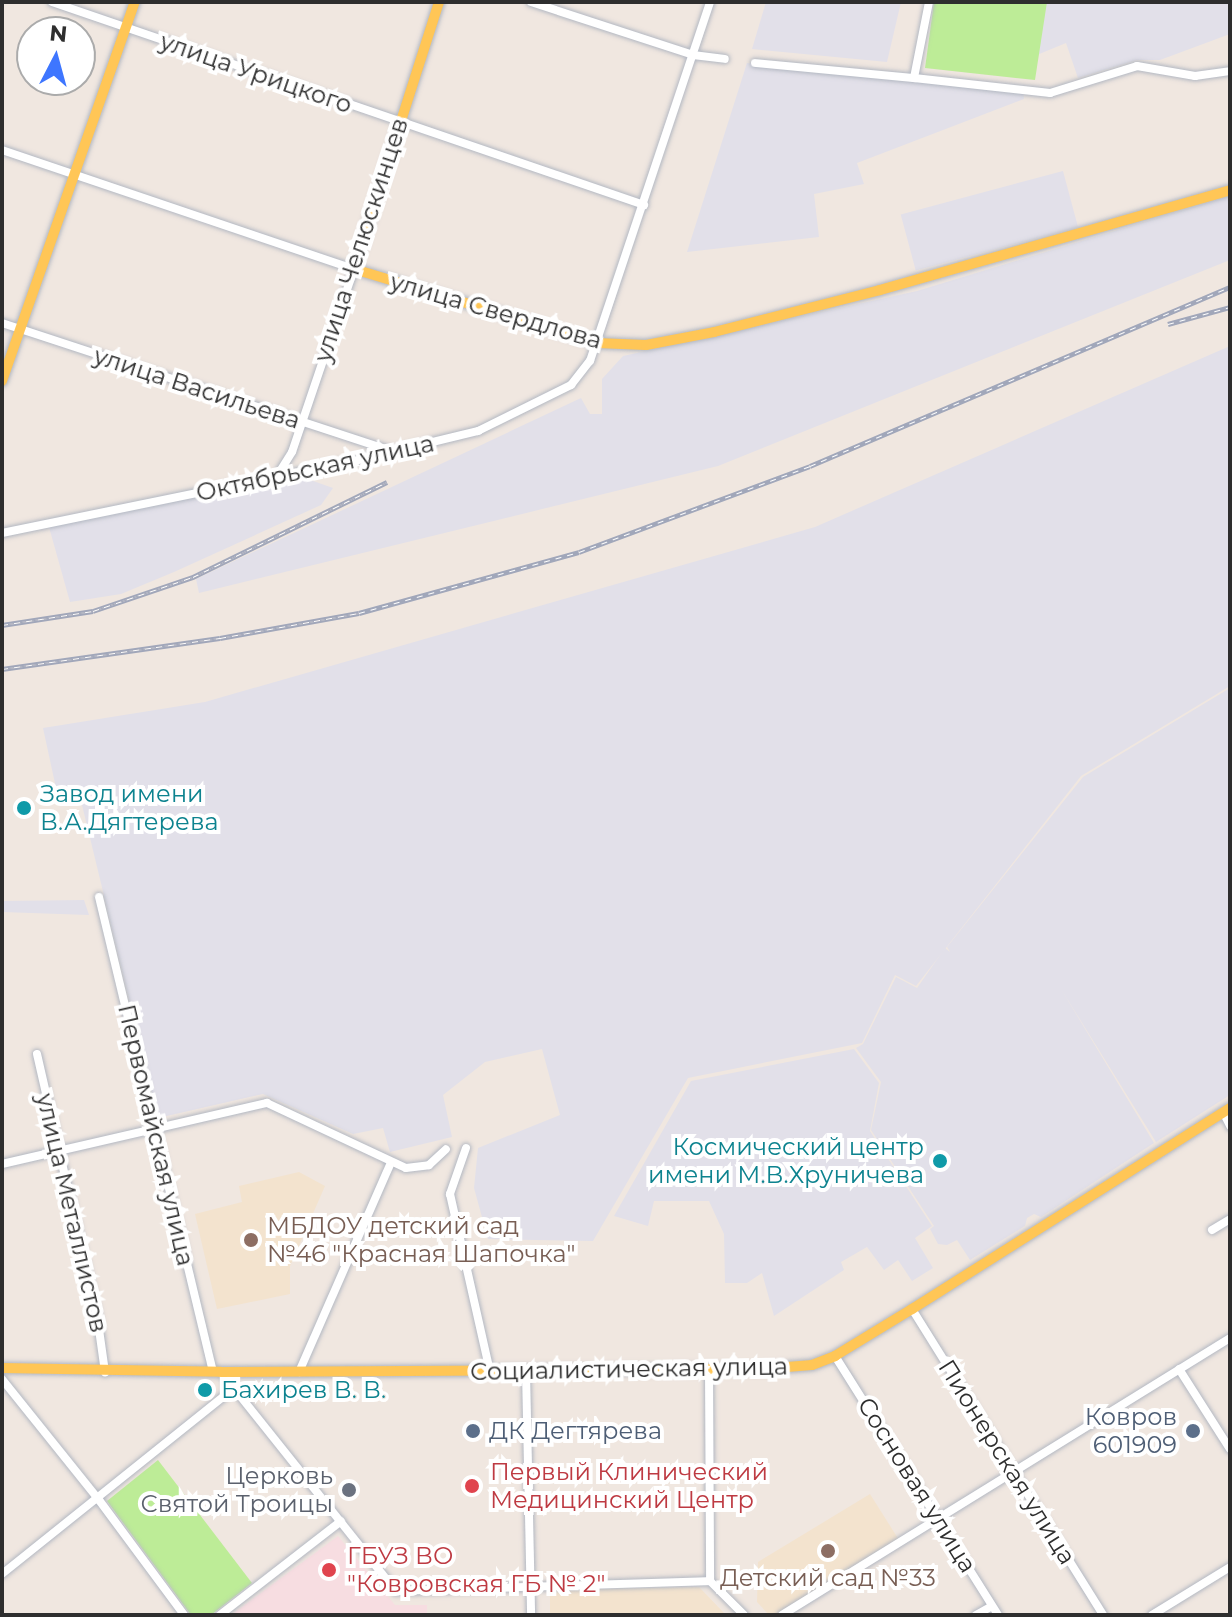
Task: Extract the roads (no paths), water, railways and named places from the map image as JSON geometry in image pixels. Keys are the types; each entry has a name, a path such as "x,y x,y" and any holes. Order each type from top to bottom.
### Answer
{"main road":[{"path":"2,381 135,2"},
{"name":"улица Челюскинцев","path":"354,269 439,2"},
{"name":"улица Свердлова","path":"354,269 597,343 646,345 714,332 880,290 1230,190"},
{"name":"Социалистическая улица","path":"2,1368 105,1372 299,1372 790,1368 812,1365 835,1356 912,1309 1226,1110"}],"street":[{"name":"улица Урицкого","path":"52,2 399,124 644,205"},
{"path":"531,2 693,55 725,59"},
{"name":"Октябрьская улица","path":"2,533 262,481 278,474 478,431 571,385 590,361 597,343 710,2"},
{"path":"914,78 929,2"},
{"path":"755,63 1050,93 1137,66 1195,76 1230,71"},
{"name":"улица Свердлова","path":"2,150 354,269"},
{"name":"улица Челюскинцев","path":"278,474 292,452 354,269"},
{"name":"улица Васильева","path":"2,323 393,451"},
{"name":"Первомайская улица","path":"99,897 217,1372 265,1423 396,1591 530,1584 710,1581"},
{"name":"улица Металлистов","path":"37,1054 97,1315 105,1372"},
{"path":"2,1164 267,1103 406,1168 429,1165 446,1149"},
{"path":"1226,1110 1230,1126"},
{"path":"466,1148 450,1194 490,1371"},
{"path":"299,1372 391,1162"},
{"path":"1212,1230 1230,1219"},
{"name":"Пионерская улица","path":"912,1309 1103,1615"},
{"path":"782,1615 1230,1338"},
{"name":"Сосновая улица","path":"835,1356 998,1615"},
{"path":"709,1369 710,1581 744,1615"},
{"path":"1179,1369 1230,1449"},
{"path":"526,1371 531,1615"},
{"path":"2,1379 99,1500 184,1615"},
{"path":"2,1574 99,1500 227,1394 227,1384"},
{"path":"220,1615 341,1521"},
{"path":"1152,1615 1230,1567"},
{"path":"976,1615 992,1606"}],"railway":[{"path":"2,669 220,638 359,613 579,552 810,466 1230,287"},
{"path":"1168,324 1230,307"},
{"path":"2,625 93,611 193,577 387,482"}],"place":[{"name":"Завод имени В.А.Дягтерева","path":"24,808"},
{"name":"Космический центр имени М.В.Хруничева","path":"940,1161"},
{"name":"МБДОУ детский сад №46 \"Красная Шапочка\"","path":"251,1240"},
{"name":"Бахирев В. В.","path":"205,1390"},
{"name":"ДК Дегтярева","path":"473,1431"},
{"name":"Ковров 601909","path":"1193,1431"},
{"name":"Первый Клинический Медицинский Центр","path":"472,1486"},
{"name":"Церковь Святой Троицы","path":"349,1490"},
{"name":"Детский сад №33","path":"828,1551"},
{"name":"ГБУЗ ВО \"Ковровская ГБ № 2\"","path":"329,1570"}]}
